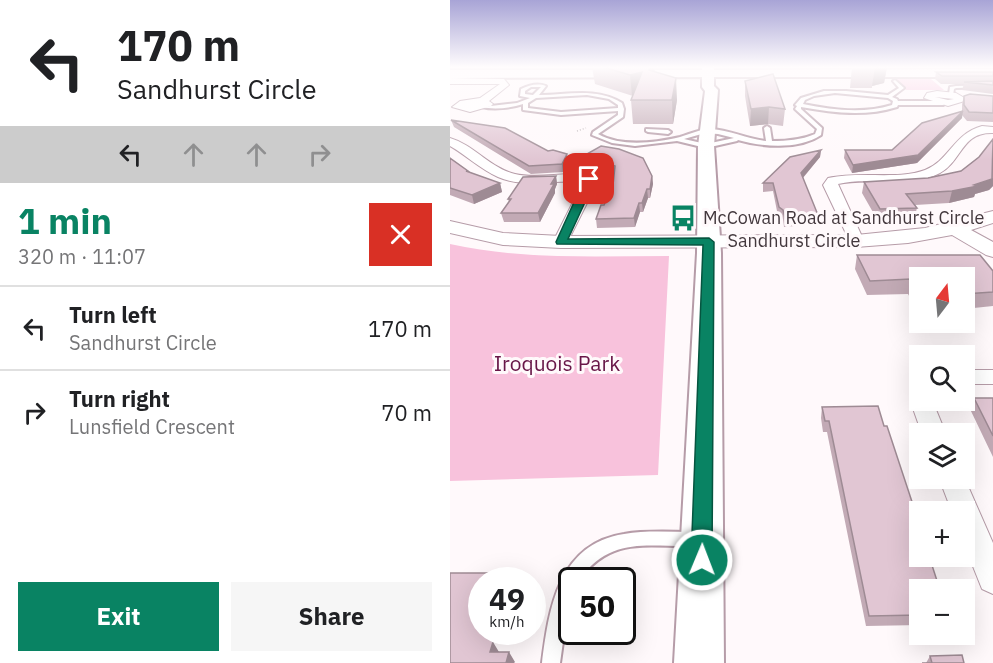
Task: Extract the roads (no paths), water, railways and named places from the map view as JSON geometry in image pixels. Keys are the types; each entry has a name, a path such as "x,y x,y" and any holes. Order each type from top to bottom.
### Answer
{"main road":[{"path":"699,663 709,242 707,138 711,98"}],"street":[{"path":"455,103 485,103 491,98"},
{"path":"932,100 942,103 962,102 958,98"},
{"path":"855,241 830,185 833,181 909,176 929,172 939,168 971,132 982,128 993,130"},
{"path":"450,141 507,176 589,179 589,185 561,242"},
{"name":"Sandhurst Circle","path":"450,227 503,240 561,242 855,241 891,240 956,229 993,217"},
{"path":"956,229 993,251"},
{"path":"975,377 993,377"},
{"path":"956,489 993,579"}],"lane":[{"path":"485,103 514,106 526,104 536,98"},
{"path":"610,98 620,104 621,116 599,128 595,135 603,140 642,143 707,138 769,142 794,138 810,140 818,135 820,129 803,116 798,105"},
{"path":"798,105 805,98"},
{"path":"878,98 942,103"},
{"path":"798,105 850,112 884,110 893,100 932,100"},
{"path":"526,104 525,109 540,113 578,113 621,109"},
{"path":"642,143 648,128 668,132"},
{"path":"767,128 769,142"},
{"path":"624,142 627,133"},
{"path":"677,139 742,139"},
{"path":"551,663 555,631 567,583 585,558 614,542 702,539"}],"place":[{"name":"McCowan Road at Sandhurst Circle","path":"683,218"}],"park label":[{"name":"Iroquois Park","path":"557,364"}]}
